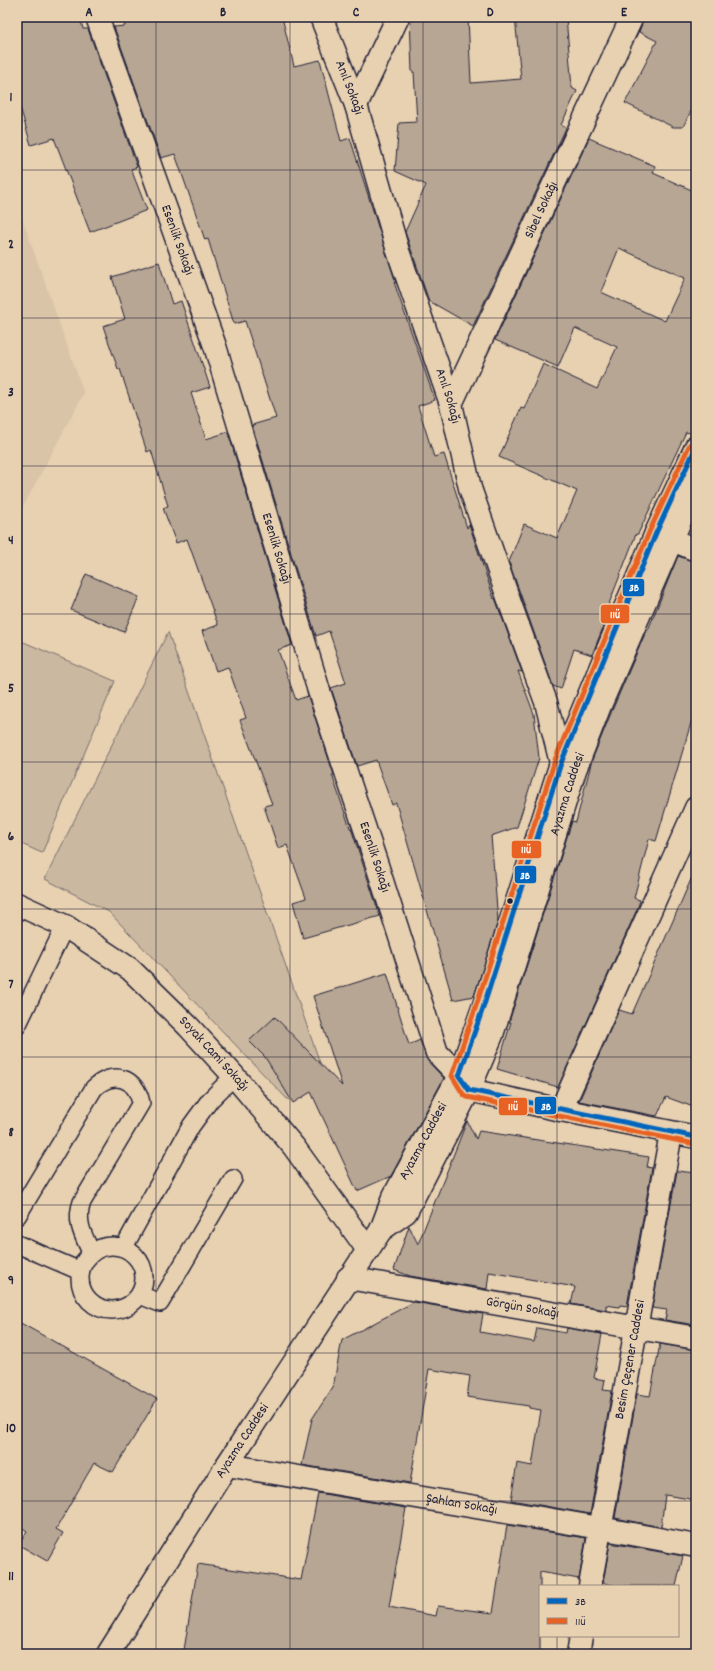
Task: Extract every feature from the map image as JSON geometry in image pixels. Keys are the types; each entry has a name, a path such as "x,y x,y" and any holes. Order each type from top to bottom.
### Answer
{"street":[{"name":"Esenlik Sokağı","path":"97,17 215,346 319,690 437,1053 464,1083"},
{"name":"Anıl Sokağı","path":"321,17 356,105 398,252 451,404 470,488 510,606 568,766"},
{"path":"356,105 398,17"},
{"name":"Sibel Sokağı","path":"451,404 632,17"},
{"name":"Ayazma Caddesi","path":"108,1654 227,1465 348,1278 381,1230 406,1212 464,1083 492,1035 568,766 599,708 696,447"},
{"name":"Ayazma Caddesi","path":"663,536 696,484"},
{"path":"663,536 696,550"},
{"path":"561,1110 696,808"},
{"name":"Soyak Cami Sokağı","path":"17,904 65,926 130,969 188,1026 234,1076 294,1147 368,1250"},
{"path":"464,1083 561,1110 696,1137"},
{"name":"Besim Çeçener Caddesi","path":"590,1585 635,1327 671,1133"},
{"name":"Görgün Sokağı","path":"348,1278 696,1338"},
{"name":"Şahlan Sokağı","path":"227,1465 600,1528 696,1546"},
{"path":"578,1654 581,1637"}],"lane":[{"path":"17,1026 65,926"},
{"path":"124,1247 191,1126 210,1100 234,1076"},
{"path":"17,1216 94,1088 101,1081 110,1078 120,1078 135,1087 141,1103 79,1209 78,1217 81,1231 91,1252"},
{"path":"140,1295 160,1303 233,1179"},
{"path":"17,1244 80,1271"},
{"path":"113,1245 124,1247 133,1253 140,1262 144,1273 144,1284 140,1295 132,1303 122,1309 111,1310 100,1308 90,1302 83,1293 80,1282 80,1271 84,1261 91,1252 101,1247 113,1245"}],"shaded area":[{"path":"17,204 84,393 17,518"},
{"path":"168,632 325,1077 288,1100 109,912 45,879"},
{"path":"19,640 115,681 42,853 17,842 17,644"}],"building":[{"path":"17,17 80,17 83,29 88,29 137,167 131,169 147,210 90,232 54,138 31,145 17,96"},
{"path":"125,17 282,17 294,66 320,60 341,141 350,138 396,283 394,282 435,400 418,406 434,457 444,454 467,528 469,524 494,599 495,598 522,672 518,671 534,714 539,758 517,827 491,836 498,921 474,996 453,1000 396,803 392,805 376,760 357,766 331,688 346,683 329,631 316,636 252,425 276,418 245,321 234,324 208,239 205,240 175,154 161,158 114,27 125,26"},
{"path":"410,17 468,17 471,83 521,79 515,17 566,17 572,88 577,91 561,125 566,128 473,326 429,301 405,232 426,185 395,171 399,123 417,122 414,72 412,72"},
{"path":"644,17 696,17 696,101 683,127 673,127 625,103 657,41 639,32"},
{"path":"589,138 655,166 653,173 696,192 696,435 686,432 638,534 636,534 605,614 608,615 592,655 574,649 561,689 553,686 509,562 524,524 557,538 577,491 499,457 521,408 524,409 543,364 597,389 617,347 575,328 558,367 495,340","holes":["619,248 685,278 665,321 601,292"]},
{"path":"159,262 172,304 181,301 210,387 191,393 206,439 228,432 292,645 278,650 296,700 308,696 334,775 332,775 380,916 303,938 293,902 306,898 287,845 278,848 264,806 272,804 240,720 246,718 228,667 216,671 202,631 218,625 187,539 176,543 163,508 168,506 151,450 147,452 120,369 118,369 103,326 125,319 112,277"},
{"path":"678,556 696,562 696,706 656,841 649,839 634,898 640,900 638,907 558,1087 497,1069 511,1022 509,1022 572,821 576,822 592,760"},
{"path":"86,574 139,597 124,632 71,610"},
{"path":"696,868 696,1108 666,1097 657,1116 579,1101 619,1010 632,1014"},
{"path":"387,973 409,1045 420,1040 428,1061 444,1078 391,1176 357,1191 311,1092 293,1103 265,1057 249,1041 275,1017 342,1086 313,996"},
{"path":"467,1121 476,1139 479,1131 649,1157 647,1167 652,1168 627,1306 620,1305 619,1307 606,1305 606,1310 571,1304 575,1287 489,1272 487,1289 410,1276 394,1270 409,1226 418,1244"},
{"path":"677,1171 696,1173 696,1325 665,1320 667,1310 652,1308"},
{"path":"414,1302 483,1314 480,1332 534,1342 537,1328 566,1333 567,1328 602,1334 594,1378 605,1380 603,1390 612,1391 590,1514 511,1500 517,1463 532,1466 541,1410 529,1408 529,1406 467,1397 470,1376 429,1369 410,1483 302,1465 312,1419 333,1387 342,1340"},
{"path":"17,1321 157,1399 113,1472 94,1463 56,1529 63,1533 47,1561 19,1545 27,1531 17,1524"},
{"path":"660,1344 696,1350 696,1500 665,1495 661,1527 615,1518 637,1394 650,1396"},
{"path":"318,1493 406,1508 389,1607 436,1616 438,1606 493,1613 507,1525 586,1538 579,1579 540,1572 540,1654 210,1654 184,1650 198,1564 301,1580"},
{"path":"610,1543 683,1556 676,1585 614,1585 603,1583"}],"transit line":[{"name":"11Ü","path":"690,444 650,530 555,760 452,1076 463,1094 467,1097 695,1144"},
{"name":"3B","path":"696,447 656,533 561,763 483,1008 459,1076 469,1090 696,1137"}]}
